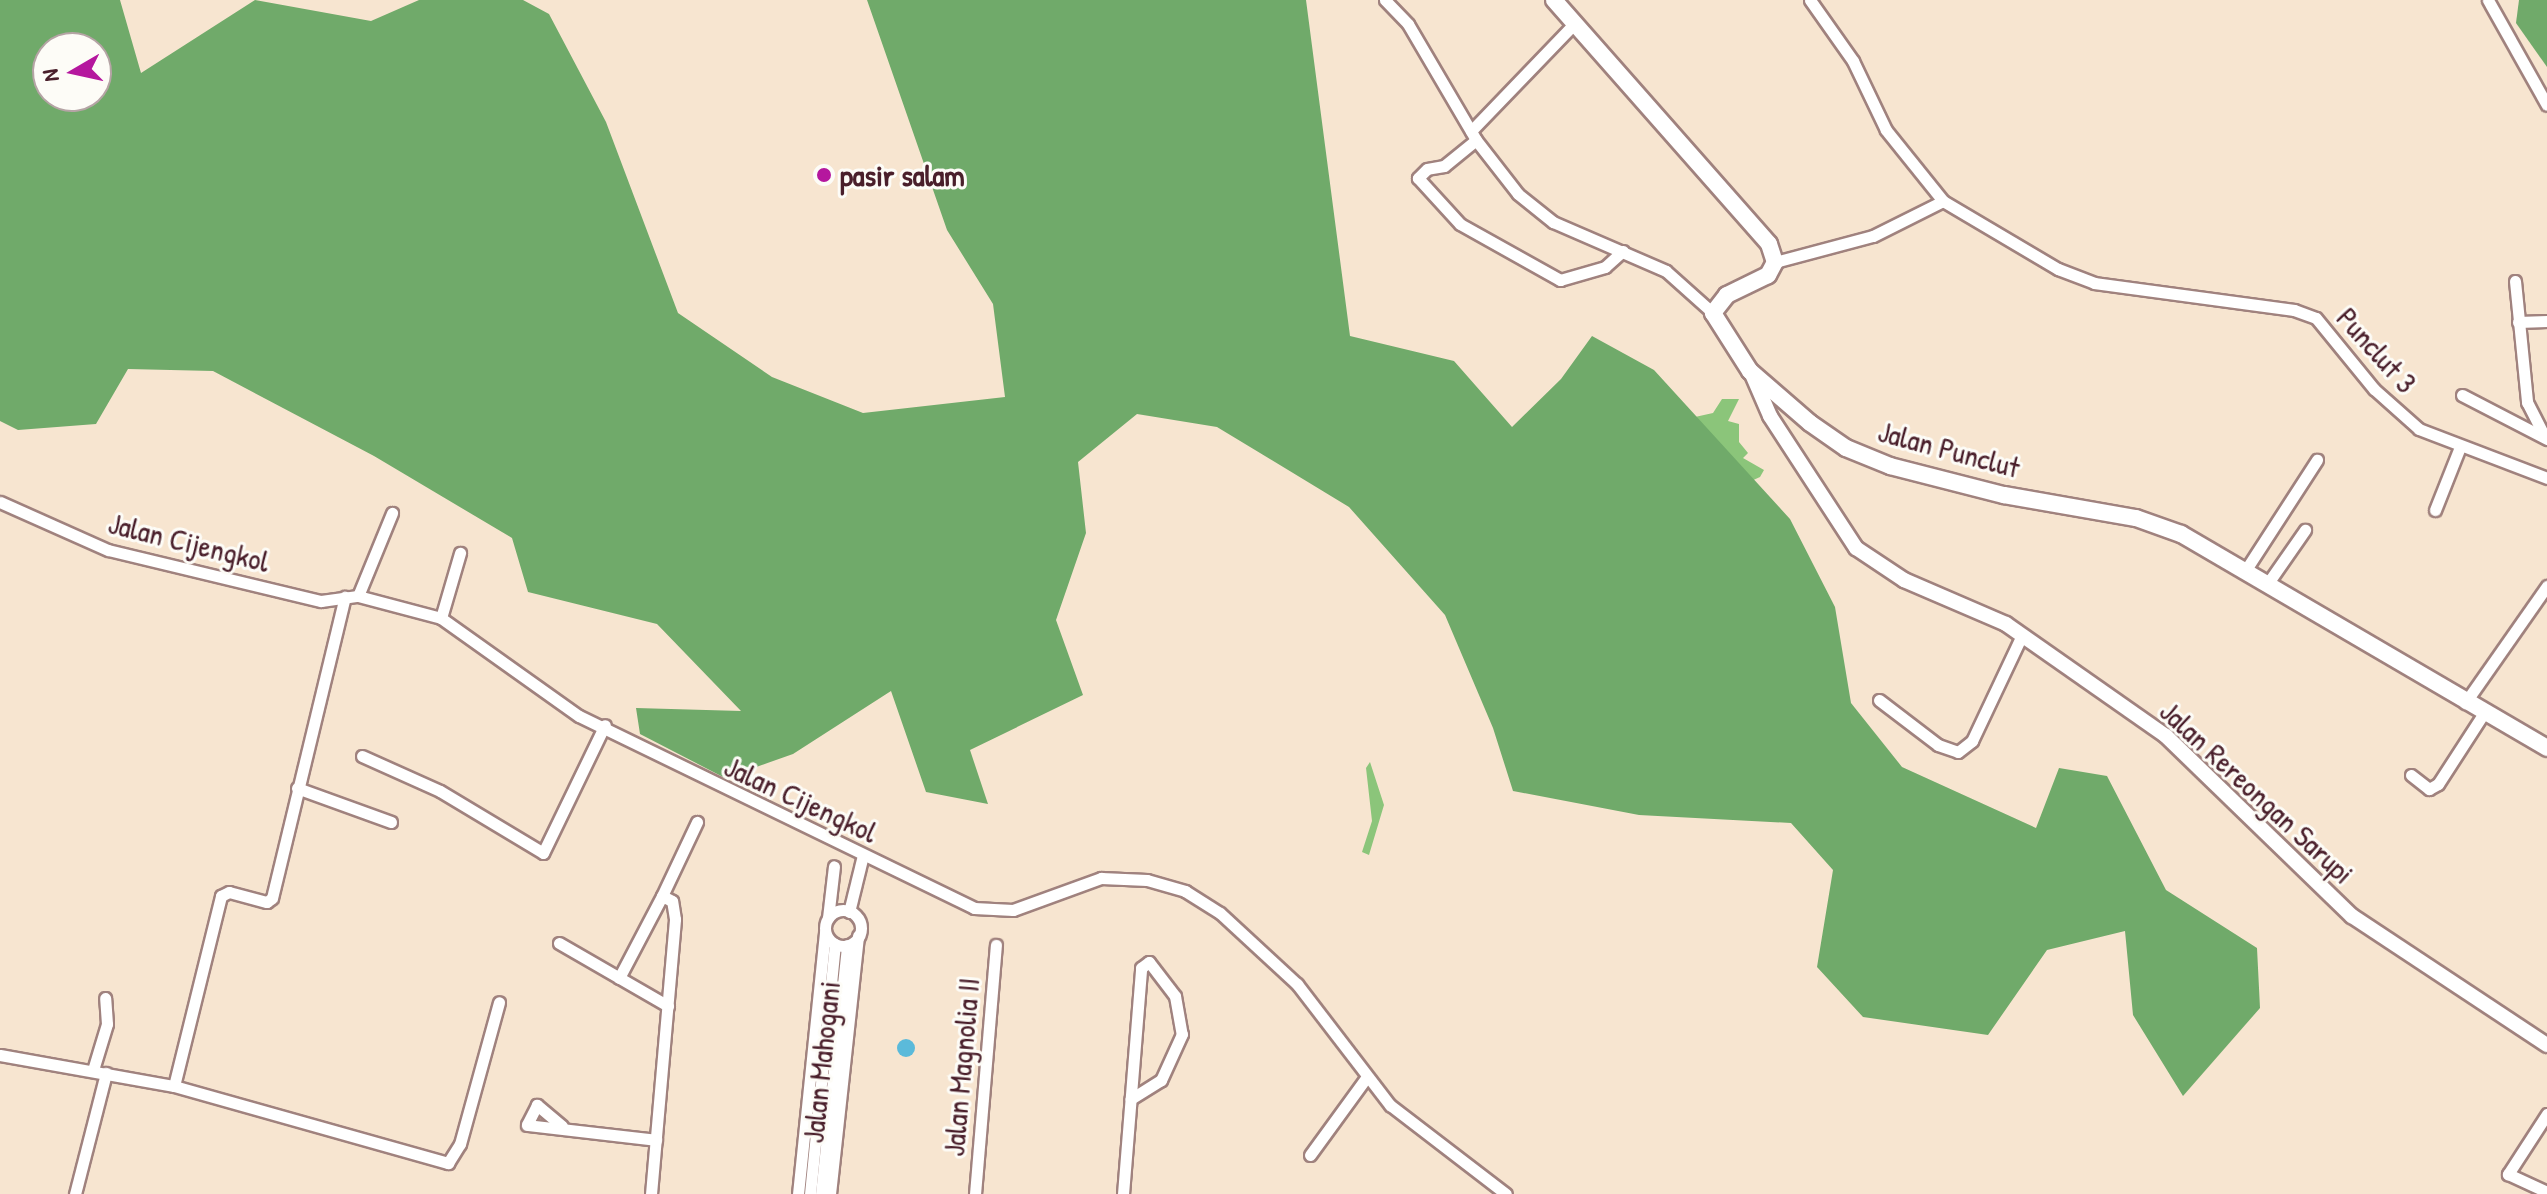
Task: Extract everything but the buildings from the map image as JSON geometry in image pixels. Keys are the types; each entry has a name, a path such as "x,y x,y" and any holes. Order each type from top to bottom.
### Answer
{"main road":[{"path":"1554,0 1717,180 1769,244 1775,262 1768,275 1717,303 1713,313"},
{"name":"Jalan Punclut","path":"1713,313 1750,371 1810,423 1846,448 1890,466 2004,495 2136,518 2247,568 2465,703 2547,748"}],"street":[{"path":"1385,0 1408,24 1474,136 1518,194 1553,222 1666,271 1713,313"},
{"path":"1775,262 1873,236 1943,201 1886,130 1853,61 1810,0"},
{"path":"2488,5 2547,105"},
{"path":"1574,24 1444,166 1427,169 1418,178 1460,224 1560,280 1605,267 1623,251"},
{"name":"Punclut 3","path":"1943,201 2058,269 2111,286 2294,310 2316,318 2374,389 2429,436 2547,478"},
{"path":"2515,281 2529,412 2544,435"},
{"path":"2518,322 2547,321"},
{"name":"Jalan Rereongan Sarupi","path":"1750,371 1770,416 1856,548 1904,580 2022,635 2166,736 2352,916 2547,1045"},
{"path":"2462,395 2544,435"},
{"path":"2435,510 2460,447"},
{"path":"2247,568 2317,460"},
{"name":"Jalan Cijengkol","path":"0,502 108,550 321,601 358,596 441,618 579,716 605,725 713,784 974,908 1013,910 1101,878 1147,880 1185,891 1220,913 1297,984 1366,1078 1430,1141 1506,1194"},
{"path":"358,596 392,513"},
{"path":"2268,583 2305,530"},
{"path":"441,618 460,553"},
{"path":"2465,703 2547,586"},
{"path":"174,1086 220,898 229,892 270,901 345,597"},
{"path":"1879,700 1938,745 1958,752 1972,741 2022,635"},
{"path":"2411,775 2429,789 2438,784 2484,713"},
{"path":"362,756 440,791 543,853 605,725"},
{"path":"297,788 391,822"},
{"path":"619,978 697,822"},
{"path":"826,924 849,912 863,855"},
{"path":"798,1194 834,866"},
{"path":"651,1194 675,919 672,901 662,896"},
{"path":"841,945 858,936 859,922 849,912"},
{"path":"821,1194 841,945 826,924"},
{"name":"Jalan Mahogani","path":"830,1194 858,936"},
{"path":"559,943 668,1006"},
{"path":"810,1194 841,945"},
{"name":"Jalan Magnolia II","path":"975,1194 996,945"},
{"path":"1123,1194 1141,968 1149,962 1175,996 1182,1034 1161,1080 1131,1099"},
{"path":"93,1070 107,1024 105,998"},
{"path":"0,1055 174,1086 448,1163 460,1144 499,1002"},
{"path":"75,1194 106,1073"},
{"path":"1310,1155 1366,1078"},
{"path":"2547,1114 2508,1174 2547,1192"},
{"path":"562,1126 656,1140"}],"green space":[{"path":"0,0 120,0 141,73 255,0 371,21 419,0 523,0 549,14 606,122 678,313 772,377 863,413 1005,397 993,304 947,230 867,0 1306,0 1350,336 1454,361 1512,427 1561,379 1592,336 1654,370 1790,519 1835,607 1851,703 1902,767 2036,828 2059,768 2107,776 2166,890 2257,948 2260,1008 2183,1096 2133,1015 2125,931 2047,950 1988,1035 1863,1017 1817,967 1833,870 1791,823 1639,815 1513,791 1493,728 1445,615 1349,507 1217,427 1137,414 1078,462 1086,533 1056,620 1083,695 970,750 988,804 926,792 891,691 793,754 725,778 640,734 636,708 741,711 657,624 528,592 512,538 374,456 213,371 128,369 96,424 18,430 0,421"},
{"path":"2519,0 2547,0 2547,67 2516,23"},
{"path":"1722,399 1739,399 1728,421 1739,424 1739,442 1748,453 1743,458 1764,470 1760,477 1749,482 1695,417 1713,413"},
{"path":"1370,762 1384,805 1369,855 1362,852 1372,821 1366,768"}],"water":[{"path":"902,1039 910,1039 915,1048 913,1055 902,1057 897,1052 897,1044"}],"place":[{"name":"pasir salam","path":"824,175"}]}
